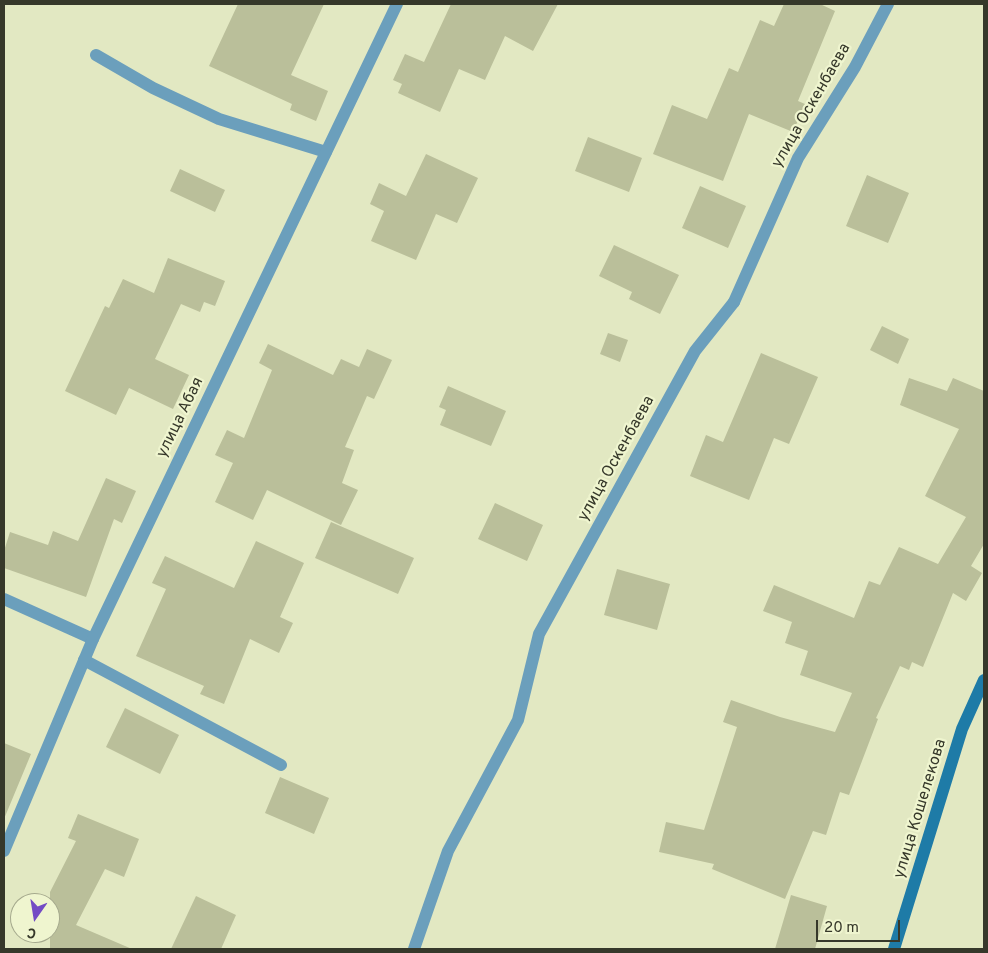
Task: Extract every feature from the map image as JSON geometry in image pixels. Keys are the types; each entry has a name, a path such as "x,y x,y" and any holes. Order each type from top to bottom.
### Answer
{"main road":[{"name":"улица Кошелекова","path":"894,949 962,729 984,680"}],"street":[{"name":"улица Абая","path":"4,851 93,639 397,4"},
{"name":"улица Оскенбаева","path":"414,949 448,851 518,720 539,634 695,351 734,302 798,158 854,66 888,4"},
{"path":"96,55 153,88 219,119 326,152"},
{"path":"4,599 93,639"},
{"path":"84,660 280,765"}],"building":[{"path":"238,4 324,4 291,75 328,91 316,121 290,110 292,104 209,66"},
{"path":"451,4 558,4 533,51 505,36 485,80 459,69 440,112 398,93 402,84 393,80 405,54 424,62"},
{"path":"784,4 820,4 835,11 798,101 805,104 793,132 749,114 723,181 653,154 672,105 707,119 729,68 738,72 760,20 774,26"},
{"path":"588,137 642,158 629,192 575,171"},
{"path":"426,154 478,178 457,223 436,214 416,260 371,241 384,211 370,204 379,183 406,196"},
{"path":"180,169 225,190 215,212 170,191"},
{"path":"867,175 909,193 888,243 846,226"},
{"path":"700,186 746,206 728,248 682,228"},
{"path":"614,245 679,275 660,314 629,299 632,292 599,276"},
{"path":"168,258 225,281 215,306 204,302 200,312 181,304 155,359 189,375 173,409 129,388 116,415 65,391 105,306 109,308 123,279 154,293"},
{"path":"882,326 909,339 898,364 870,350"},
{"path":"608,333 628,340 620,362 600,354"},
{"path":"268,344 333,375 341,359 359,367 367,349 392,360 374,399 367,396 345,447 354,450 342,483 358,490 341,525 267,490 253,520 215,502 233,463 215,455 227,430 244,438 272,370 259,363"},
{"path":"761,353 818,377 789,444 774,438 749,500 690,476 706,435 723,442"},
{"path":"909,378 947,391 953,378 984,391 984,544 971,566 982,573 966,601 953,593 923,667 912,662 909,670 900,666 876,718 878,719 849,795 840,792 826,835 813,831 785,899 712,869 714,864 659,852 666,822 704,830 737,727 723,722 731,700 780,717 835,732 852,693 800,675 808,651 785,643 792,622 763,611 774,585 854,618 869,581 880,585 899,547 938,564 966,517 925,496 959,429 900,405"},
{"path":"448,386 506,411 491,446 440,425 446,410 439,407"},
{"path":"106,478 136,491 122,523 114,519 86,597 4,568 4,551 10,532 48,545 53,531 78,541"},
{"path":"495,503 543,525 527,561 478,539"},
{"path":"331,522 414,558 398,594 315,558"},
{"path":"256,541 304,563 280,617 293,623 279,653 250,639 224,704 200,694 204,686 136,656 166,589 152,583 165,556 234,588"},
{"path":"617,569 670,584 657,630 604,615"},
{"path":"125,708 179,735 160,774 106,747"},
{"path":"4,743 31,754 4,819"},
{"path":"280,777 329,798 314,834 265,813"},
{"path":"78,814 139,839 124,877 105,869 76,925 132,949 50,949 50,943 60,943 60,893 50,892 76,841 68,838"},
{"path":"791,895 827,906 815,949 775,949"},
{"path":"196,896 236,915 221,949 171,949"}]}
